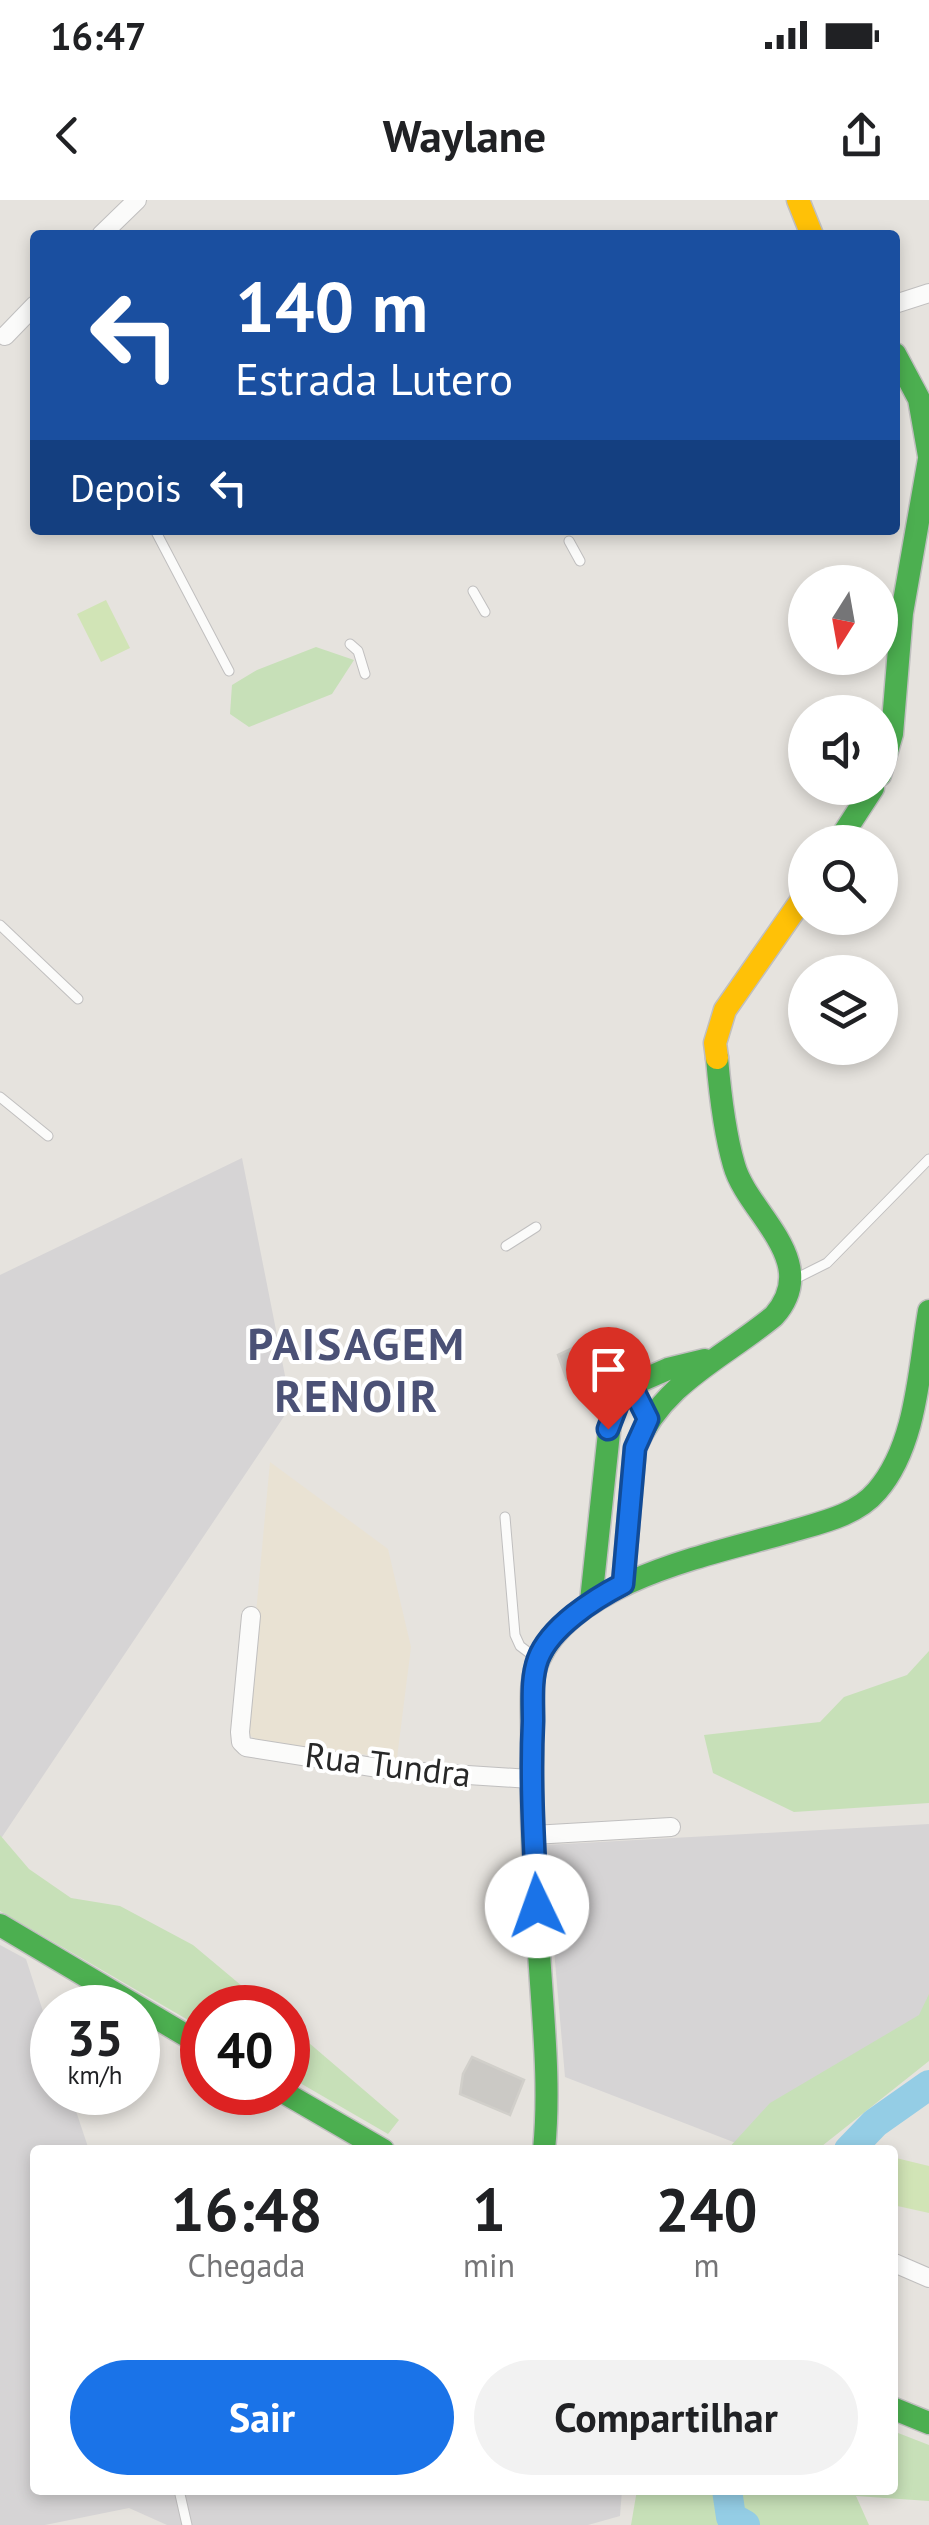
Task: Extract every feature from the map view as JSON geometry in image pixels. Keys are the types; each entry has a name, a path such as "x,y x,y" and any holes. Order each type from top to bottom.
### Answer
{"street":[{"path":"106,230 136,200"},
{"path":"798,200 810,230"},
{"path":"900,302 929,293"},
{"path":"6,336 30,310"},
{"path":"898,703 901,618 929,458 919,399 900,363"},
{"path":"623,1584 635,1448 645,1413 710,1359 778,1311 786,1297 789,1264 784,1247 740,1184 734,1166 715,1043 725,1010 788,919"},
{"path":"544,2145 547,2089 530,1780 538,1659 548,1642 590,1601 623,1584 822,1522 861,1505 878,1490 891,1470 905,1430 929,1311"},
{"path":"590,1601 608,1429 620,1398 668,1369 710,1359"},
{"name":"Rua Tundra","path":"250,1616 240,1732 246,1747 391,1770 530,1780"},
{"path":"533,1835 671,1827"},
{"path":"0,1925 180,2032"},
{"path":"310,2108 374,2145"},
{"path":"898,2265 929,2278"},
{"path":"898,2410 929,2423"}],"lane":[{"path":"159,535 229,671"},
{"path":"568,541 580,561"},
{"path":"473,591 485,612"},
{"path":"350,644 358,651 365,674"},
{"path":"0,924 78,999"},
{"path":"0,1097 48,1136"},
{"path":"789,1282 827,1264 929,1159"},
{"path":"506,1246 536,1228"},
{"path":"505,1516 514,1636 520,1646 538,1659"},
{"path":"180,2495 186,2525"}],"shaded area":[{"path":"242,1158 291,1406 0,1840 0,1275"},
{"path":"270,1462 388,1549 411,1647 397,1758 261,1743 245,1732"},
{"path":"929,1824 929,2023 761,2145 741,2145 565,2077 545,1845"},
{"path":"0,1945 26,1959 34,1985 30,1985 30,2115 77,2115 87,2145 30,2145 30,2495 622,2495 620,2516 588,2525 167,2525 129,2508 45,2525 0,2525"}],"green space":[{"path":"106,600 130,648 101,662 77,614"},
{"path":"316,647 354,660 332,694 249,727 230,714 232,685 257,670"},
{"path":"929,1651 929,1803 794,1812 713,1773 704,1735 820,1722 844,1697 907,1675"},
{"path":"0,1835 29,1869 71,1898 120,1906 193,1945 241,1985 180,1985 180,2015 160,2004 160,1985 128,1985 0,1911"},
{"path":"929,1994 929,2061 823,2145 732,2145 770,2103 919,2015"},
{"path":"310,2044 399,2120 388,2134 310,2089"},
{"path":"898,2158 929,2166 929,2213 898,2206"},
{"path":"898,2433 929,2445 929,2501 856,2496 869,2525 631,2525 636,2495 898,2495"}],"building":[{"path":"611,1330 628,1350 567,1380 558,1355"},
{"path":"472,2057 524,2080 510,2115 460,2094 463,2074"}],"waterway":[{"path":"854,2145 875,2123 929,2085"},
{"path":"728,2495 731,2517 745,2525"}],"traffic: fast":[{"path":"900,363 919,399 929,456"},
{"path":"895,695 902,613 929,459"},
{"path":"849,825 862,805"},
{"path":"623,1584 635,1448 647,1425 696,1373 774,1316 787,1296 790,1276 786,1257 734,1165 717,1058"},
{"path":"544,2145 546,2059 532,1798 532,1689 539,1659 557,1632 583,1609 614,1590 686,1561 836,1518 868,1500 901,1451 919,1381 929,1311"},
{"path":"591,1601 611,1414 631,1385 668,1369 705,1360"},
{"path":"0,1925 180,2032"},
{"path":"310,2108 374,2145"},
{"path":"898,2410 929,2423"}],"traffic: slow":[{"path":"798,200 810,230"},
{"path":"717,1058 715,1043 725,1010 788,919"}],"district":[{"name":"PAISAGEM RENOIR","path":"357,1370"}],"route":[{"path":"537,1906 530,1780 534,1680 538,1659 548,1642 590,1601 623,1584 635,1448 648,1419 631,1385 611,1414 608,1429"}]}
